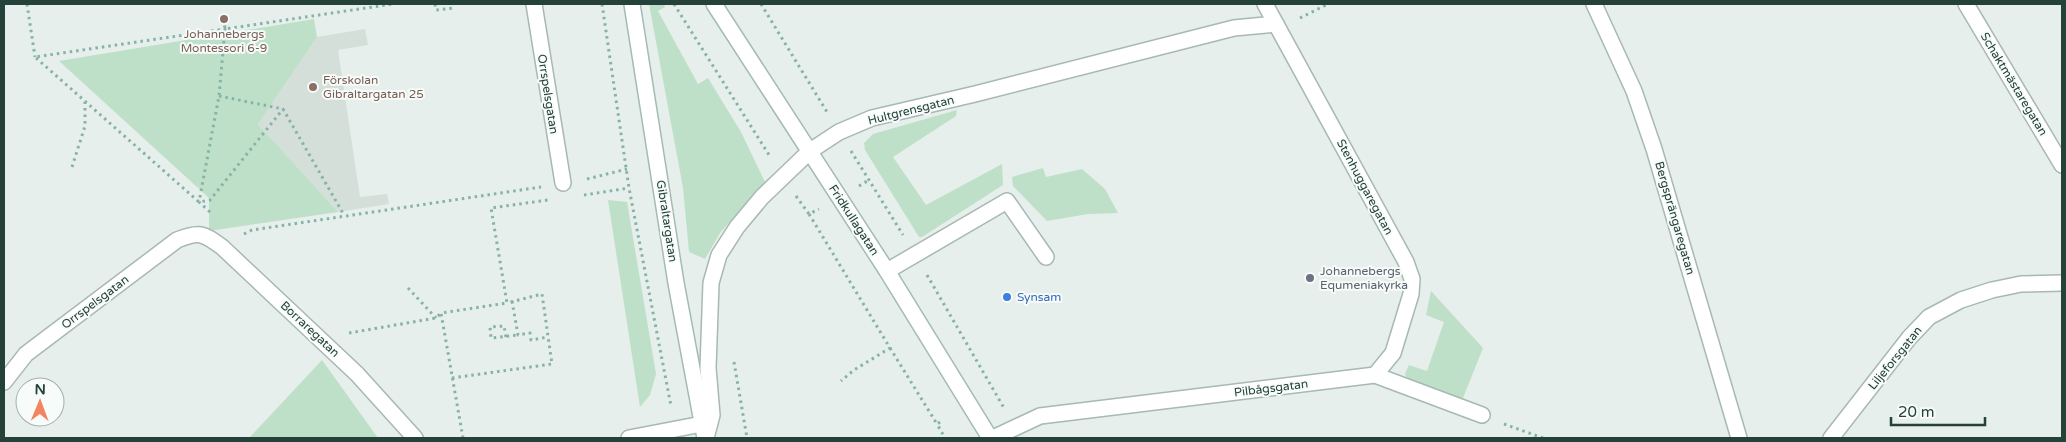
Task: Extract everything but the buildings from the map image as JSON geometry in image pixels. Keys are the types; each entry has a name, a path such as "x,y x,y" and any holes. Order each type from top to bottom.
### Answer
{"street":[{"name":"Orrspelsgatan","path":"534,4 563,184"},
{"name":"Gibraltargatan","path":"632,4 678,293 704,434"},
{"name":"Fridkullagatan","path":"714,4 887,271 991,438"},
{"name":"Stenhuggaregatan","path":"1265,4 1406,262 1412,279 1411,294 1393,353 1375,375"},
{"name":"Bergsprängaregatan","path":"1594,4 1634,90 1654,148 1739,438"},
{"name":"Schaktmästaregatan","path":"1966,4 2062,165"},
{"name":"Hultgrensgatan","path":"704,434 712,415 708,368 711,283 718,255 737,227 762,197 810,151 839,132 872,118 975,94 1234,28 1277,26"},
{"path":"887,271 1007,201 1046,257"},
{"name":"Orrspelsgatan","path":"4,382 26,354 177,240 195,233"},
{"name":"Borraregatan","path":"195,233 208,236 222,247 357,374 415,438"},
{"name":"Liljeforsgatan","path":"1831,438 1909,338 1929,317 1961,300 1992,290 2021,284 2062,283"},
{"name":"Pilbågsgatan","path":"991,438 1040,416 1375,375 1482,416"},
{"path":"629,438 675,430 704,434"}],"path":[{"path":"26,4 35,57 212,214"},
{"path":"35,57 393,4"},
{"path":"435,4 436,10 455,8"},
{"path":"602,4 629,188 675,430"},
{"path":"674,4 939,423 943,437"},
{"path":"761,4 870,180 1015,427"},
{"path":"1277,26 1328,4"},
{"path":"199,202 219,96 225,29 224,19"},
{"path":"219,96 283,109 344,215"},
{"path":"72,167 85,126 85,102"},
{"path":"199,202 210,200 283,109"},
{"path":"601,177 626,169"},
{"path":"808,214 870,180"},
{"path":"240,236 252,230 540,187"},
{"path":"580,195 629,188"},
{"path":"507,302 491,208 550,200"},
{"path":"408,288 436,318"},
{"path":"318,338 436,318 441,313 542,294 552,364 452,378"},
{"path":"512,301 518,335"},
{"path":"441,313 462,438"},
{"path":"506,337 504,326 490,327 491,338 506,337 530,333 531,340 548,337"},
{"path":"841,381 854,370 890,348"},
{"path":"734,362 746,438"},
{"path":"1482,416 1543,438"}],"shaded area":[{"name":"Förskolan Gibraltargatan 25","path":"365,29 368,45 338,50 360,197 387,194 389,204 338,212 258,124 317,37"}],"green space":[{"path":"649,4 664,4 665,7 658,11 698,84 708,78 741,132 765,182 720,233 705,259 689,252 683,188"},
{"path":"314,19 317,37 258,124 338,212 209,231 209,198 59,61"},
{"path":"957,110 956,116 893,157 926,205 1002,164 1003,185 922,237 919,237 865,150 864,143 873,134"},
{"path":"1043,168 1046,177 1082,169 1105,189 1118,213 1088,214 1047,221 1013,186 1012,177"},
{"path":"608,200 627,202 656,374 650,395 640,407"},
{"path":"1431,291 1483,348 1463,398 1455,399 1407,378 1405,374 1409,365 1427,371 1444,322 1426,315"},
{"path":"322,360 378,438 249,438"}],"place":[{"name":"Johannebergs Montessori 6-9","path":"224,19"},
{"name":"Förskolan Gibraltargatan 25","path":"313,87"},
{"name":"Johannebergs Equmeniakyrka","path":"1310,278"},
{"name":"Synsam","path":"1007,297"}]}
